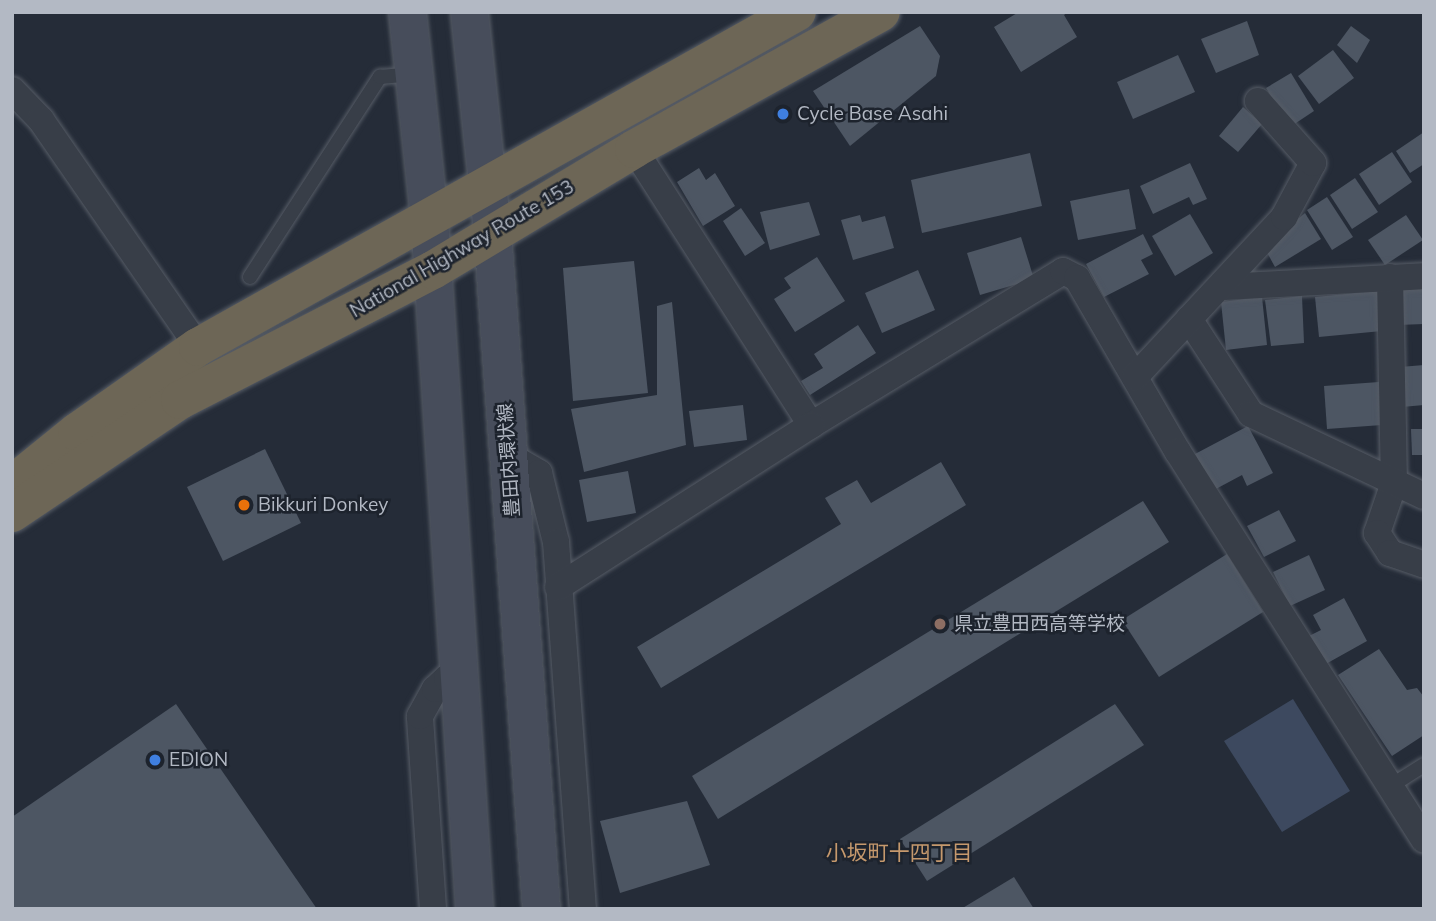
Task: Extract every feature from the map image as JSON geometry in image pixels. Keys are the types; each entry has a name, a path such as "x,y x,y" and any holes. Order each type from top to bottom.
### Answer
{"highway":[{"path":"12,484 77,432 198,347 797,12"},
{"name":"National Highway Route 153","path":"12,513 180,400 433,270 492,232 634,149 881,12"}],"street":[{"path":"407,12 433,270 457,678 474,909"},
{"name":"豊田内環状線","path":"469,12 484,185 492,232 541,909"},
{"path":"12,90 41,120 198,347"},
{"path":"1135,377 1223,287 1284,217 1313,163 1258,101"},
{"path":"634,149 811,425"},
{"path":"558,587 811,425 1063,271 1077,278 1135,377 1424,840"},
{"path":"1223,287 1424,276"},
{"path":"1390,277 1394,483 1377,533 1390,553 1424,565"},
{"path":"1189,319 1251,414 1424,496"},
{"path":"509,455 539,473 556,542 583,909"},
{"path":"433,909 421,716 435,689 447,678 457,678"}],"lane":[{"path":"250,277 380,77 414,74"},
{"path":"1389,787 1424,765"}],"water":[{"path":"1293,699 1350,791 1282,832 1224,741"}],"building":[{"path":"1019,12 1068,12 1064,15 1077,37 1021,72 994,27"},
{"path":"1247,21 1259,55 1216,73 1201,39"},
{"path":"920,26 940,56 936,76 850,146 813,91"},
{"path":"1351,26 1370,40 1357,63 1337,45"},
{"path":"1333,50 1354,78 1319,104 1298,76"},
{"path":"1178,55 1195,92 1133,119 1117,82"},
{"path":"1291,73 1314,111 1290,127 1266,88"},
{"path":"1243,107 1262,124 1238,152 1219,136"},
{"path":"1424,132 1424,164 1410,173 1396,151"},
{"path":"1392,152 1412,182 1379,205 1359,174"},
{"path":"1030,153 1042,206 922,233 911,180"},
{"path":"1190,163 1207,199 1193,205 1189,197 1153,214 1140,186"},
{"path":"699,168 706,180 715,173 735,206 703,226 677,182"},
{"path":"1355,178 1378,212 1352,229 1330,195"},
{"path":"1129,189 1136,229 1078,240 1070,201"},
{"path":"1327,197 1353,237 1332,250 1307,210"},
{"path":"809,202 820,235 770,250 760,212"},
{"path":"741,208 765,243 745,256 723,221"},
{"path":"1305,213 1321,239 1275,267 1264,247"},
{"path":"1190,214 1213,253 1175,276 1152,236"},
{"path":"860,215 862,222 885,216 894,248 853,260 841,220"},
{"path":"1406,215 1423,240 1385,265 1368,240"},
{"path":"1143,234 1153,254 1141,260 1149,274 1104,297 1086,264"},
{"path":"1021,237 1034,279 980,295 967,253"},
{"path":"817,257 845,301 795,332 774,299 791,288 784,278"},
{"path":"634,261 648,393 573,401 563,268"},
{"path":"918,270 935,310 882,333 865,293"},
{"path":"1424,283 1424,324 1398,325 1397,286"},
{"path":"1378,291 1382,331 1319,337 1315,297"},
{"path":"1302,296 1304,343 1271,346 1265,300"},
{"path":"1262,297 1267,345 1226,350 1221,302"},
{"path":"672,302 686,445 584,472 571,409 657,395 657,306"},
{"path":"858,325 876,353 810,395 801,381 823,368 814,354"},
{"path":"1424,365 1424,405 1402,407 1400,367"},
{"path":"1379,382 1382,425 1327,429 1324,386"},
{"path":"743,405 747,440 694,447 689,411"},
{"path":"1248,426 1273,473 1247,486 1242,475 1214,490 1195,454"},
{"path":"1411,429 1424,429 1424,455 1412,455"},
{"name":"Bikkuri Donkey","path":"265,449 301,523 223,561 187,487"},
{"path":"941,462 966,505 661,688 637,647 841,524 825,498 857,480 871,503"},
{"path":"628,471 636,513 587,522 579,480"},
{"path":"1143,501 1169,542 718,819 692,776"},
{"path":"1279,510 1296,541 1264,557 1247,526"},
{"path":"1227,554 1263,612 1159,677 1122,620"},
{"path":"1309,555 1325,590 1290,606 1273,572"},
{"path":"1344,598 1367,641 1324,665 1309,636 1321,630 1313,615"},
{"path":"1379,649 1407,690 1417,688 1424,697 1424,735 1392,756 1338,675"},
{"name":"EDION","path":"176,704 317,909 12,909 12,817"},
{"path":"1115,704 1144,745 927,881 900,839"},
{"path":"687,801 710,865 620,893 600,821"},
{"path":"1014,877 1034,909 961,909"}],"place":[{"name":"Cycle Base Asahi","path":"783,114"},
{"name":"Bikkuri Donkey","path":"244,505"},
{"name":"県立豊田西高等学校","path":"940,624"},
{"name":"EDION","path":"155,760"}],"district":[{"name":"小坂町十四丁目","path":"899,852"}]}
